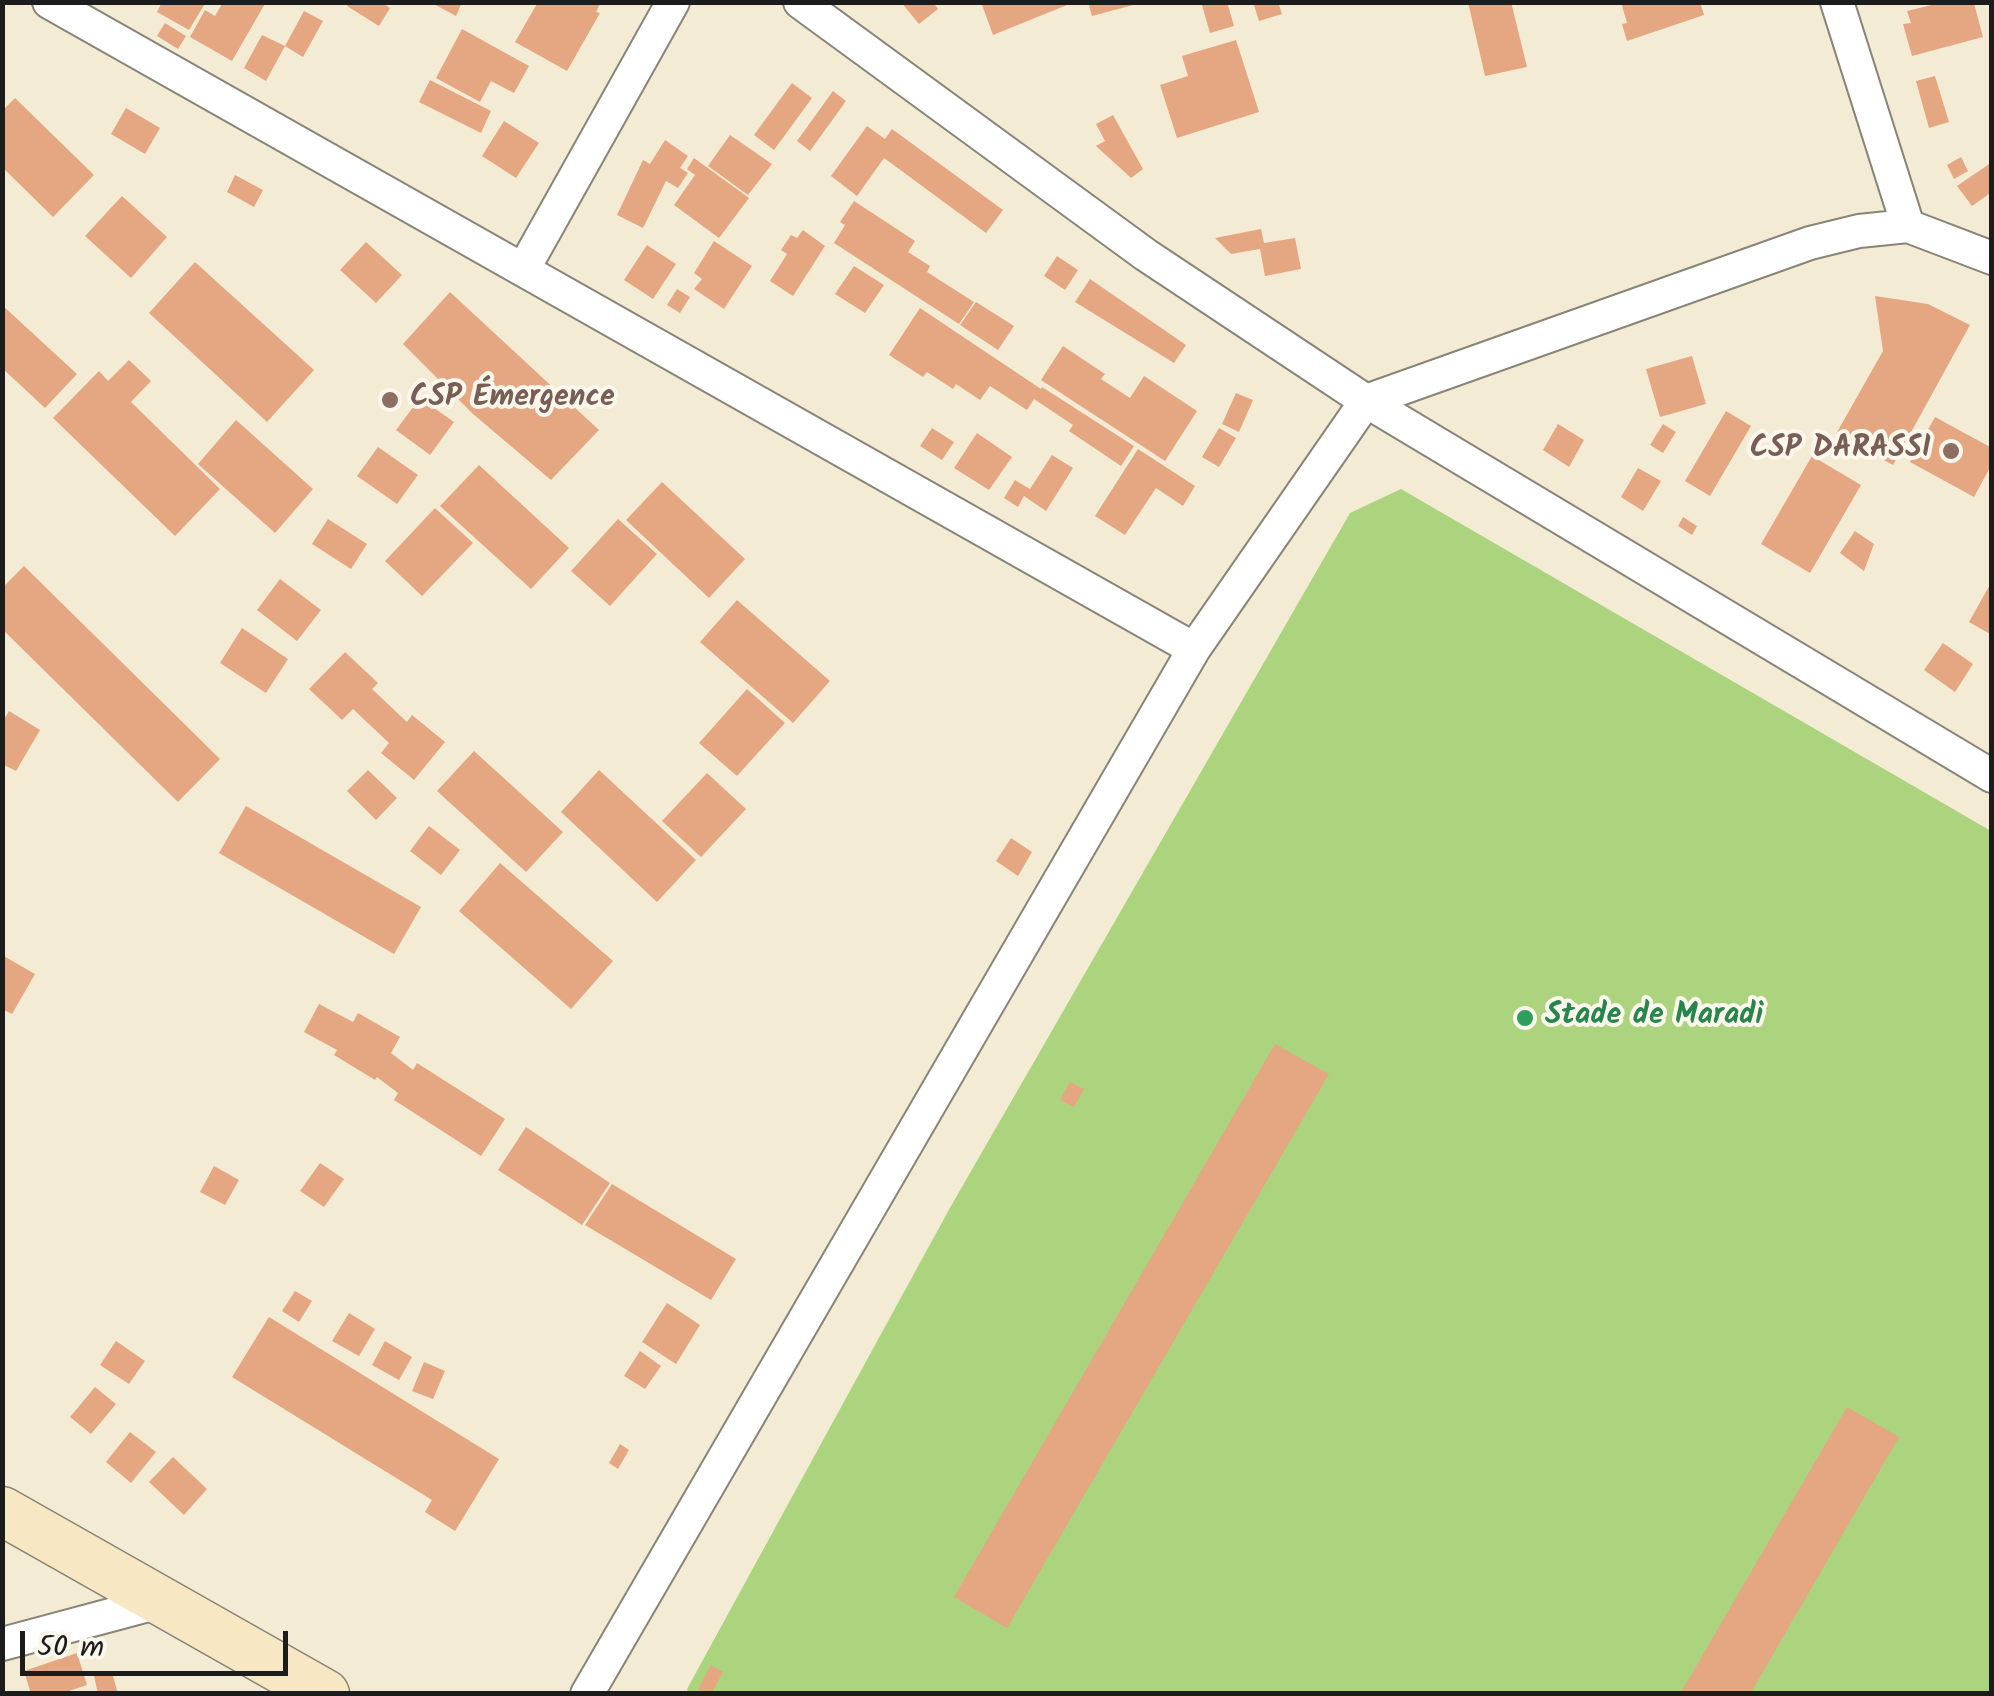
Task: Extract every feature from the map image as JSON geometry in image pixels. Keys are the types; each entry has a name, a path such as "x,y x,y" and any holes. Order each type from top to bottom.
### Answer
{"street":[{"path":"49,2 1194,648"},
{"path":"523,270 673,2"},
{"path":"800,2 1146,255 1366,401 1992,776"},
{"path":"1837,2 1908,226"},
{"path":"586,1694 1194,648 1366,401 1810,243 1859,231 1908,226 1992,258"},
{"path":"2,1511 325,1694"},
{"path":"2,1644 163,1600"}],"green space":[{"name":"Stade de Maradi","path":"1401,489 1991,831 1991,1693 689,1694 687,1689 951,1206 1350,513"}],"building":[{"path":"162,2 206,2 189,30 157,12"},
{"path":"223,2 266,2 232,61 190,37 205,10 215,16"},
{"path":"349,2 381,2 390,8 379,26 347,6"},
{"path":"430,2 462,2 456,16"},
{"path":"538,2 601,2 596,12 600,13 567,71 515,42"},
{"path":"901,2 933,2 938,9 919,24"},
{"path":"981,2 1072,2 1072,3 993,35"},
{"path":"1088,2 1137,2 1137,4 1092,16"},
{"path":"1201,2 1227,2 1234,26 1210,33"},
{"path":"1253,2 1278,2 1282,14 1259,21"},
{"path":"1468,2 1511,2 1527,67 1485,76"},
{"path":"1621,2 1700,2 1704,15 1627,41"},
{"path":"1940,3 1974,3 1983,37 1912,56 1903,24 1911,23 1907,11"},
{"path":"304,11 323,21 303,57 285,46"},
{"path":"165,23 186,36 178,49 157,36"},
{"path":"462,29 529,66 514,93 491,81 480,102 436,78"},
{"path":"262,35 285,46 266,81 244,68"},
{"path":"1236,40 1259,112 1177,138 1160,85 1188,76 1182,56"},
{"path":"1935,76 1949,122 1929,128 1916,81"},
{"path":"430,80 491,111 481,133 419,102"},
{"path":"792,83 812,98 774,150 754,135"},
{"path":"833,91 846,101 810,151 797,141"},
{"path":"15,98 94,175 53,217 2,167 2,111"},
{"path":"126,108 160,128 145,154 111,134"},
{"path":"1113,115 1143,169 1131,178 1096,146 1105,141 1096,124"},
{"path":"504,121 539,143 516,178 482,156"},
{"path":"867,126 885,139 892,129 1003,210 986,233 884,158 857,196 831,176"},
{"path":"730,135 772,164 748,195 708,166"},
{"path":"665,140 688,156 680,168 688,173 678,188 666,181 643,228 617,215 643,160 650,164"},
{"path":"1961,157 1968,171 1954,179 1947,165"},
{"path":"694,158 749,198 719,238 674,205 695,175 687,169"},
{"path":"1992,162 1992,192 1972,206 1957,186"},
{"path":"235,175 263,190 254,207 227,192"},
{"path":"122,196 167,237 131,278 85,236"},
{"path":"854,201 915,241 908,252 930,266 927,272 974,302 959,324 834,243 845,225 840,222"},
{"path":"1261,229 1264,243 1295,238 1301,269 1265,276 1260,249 1231,254 1215,238"},
{"path":"803,230 825,246 793,296 770,281 787,254 781,250 791,235 797,238"},
{"path":"714,241 752,266 724,309 694,289 702,279 694,273"},
{"path":"366,242 402,275 376,303 340,270"},
{"path":"647,245 676,264 653,299 624,280"},
{"path":"1057,256 1078,270 1065,290 1044,276"},
{"path":"195,262 314,370 267,422 149,313"},
{"path":"854,266 884,285 865,313 835,294"},
{"path":"1090,279 1186,345 1174,363 1075,302"},
{"path":"677,289 690,297 680,313 667,305"},
{"path":"450,292 599,430 551,480 473,414 403,344"},
{"path":"1875,296 1928,304 1970,325 1893,465 1836,434 1883,351"},
{"path":"976,302 1014,326 998,350 960,325"},
{"path":"2,305 77,374 45,408 2,368"},
{"path":"920,308 1134,446 1121,466 1069,431 1073,425 1034,399 1027,410 990,386 980,400 927,372 923,377 889,355"},
{"path":"1063,346 1105,374 1101,379 1130,398 1144,376 1197,411 1165,461 1041,380"},
{"path":"1692,356 1706,404 1660,417 1646,369"},
{"path":"129,360 151,381 131,402 220,489 175,536 53,418 99,371 108,381"},
{"path":"1236,393 1253,400 1239,432 1222,424"},
{"path":"420,398 454,422 430,455 396,430"},
{"path":"1726,411 1751,426 1710,496 1685,481"},
{"path":"1935,417 1992,448 1992,464 1974,497 1910,462"},
{"path":"236,420 313,489 275,533 198,464"},
{"path":"1558,424 1584,440 1569,467 1543,450"},
{"path":"1663,424 1676,432 1663,453 1650,445"},
{"path":"932,428 954,442 942,460 920,446"},
{"path":"1219,428 1236,438 1219,467 1202,457"},
{"path":"977,433 1012,457 989,490 954,468"},
{"path":"378,447 418,475 397,504 357,476"},
{"path":"1138,449 1195,486 1183,506 1156,488 1125,535 1095,516"},
{"path":"1052,455 1073,468 1046,511 1024,496 1018,507 1004,498 1015,480 1030,489"},
{"path":"1812,456 1861,485 1810,573 1761,544"},
{"path":"479,465 569,548 531,589 440,506"},
{"path":"1638,468 1661,481 1643,511 1621,497"},
{"path":"662,482 745,559 709,598 626,520"},
{"path":"435,508 473,543 422,596 385,561"},
{"path":"1683,517 1697,526 1692,535 1678,526"},
{"path":"328,519 367,544 351,569 312,544"},
{"path":"618,519 657,554 610,606 571,571"},
{"path":"1855,531 1874,544 1864,571 1840,553"},
{"path":"24,566 220,759 178,802 2,629 2,588"},
{"path":"280,579 321,610 297,641 257,610"},
{"path":"1992,581 1992,635 1969,622"},
{"path":"737,600 830,681 793,723 700,642"},
{"path":"242,628 288,659 266,693 220,663"},
{"path":"1943,643 1973,664 1955,692 1924,670"},
{"path":"345,652 378,683 372,689 407,722 412,715 445,742 414,780 381,753 389,743 353,709 342,720 309,689"},
{"path":"747,689 785,723 737,776 699,743"},
{"path":"9,711 40,730 16,771 2,764 2,723"},
{"path":"474,751 563,832 526,872 437,791"},
{"path":"368,770 397,798 376,820 347,791"},
{"path":"599,770 696,860 657,902 561,812"},
{"path":"707,773 746,809 701,857 662,821"},
{"path":"246,806 421,907 394,954 219,853"},
{"path":"429,826 460,850 441,875 410,851"},
{"path":"1011,838 1032,852 1018,876 996,861"},
{"path":"500,863 613,961 571,1009 459,911"},
{"path":"2,955 35,974 12,1014 2,1009"},
{"path":"319,1004 353,1022 358,1013 400,1037 391,1053 413,1070 417,1063 505,1119 481,1156 394,1100 398,1093 377,1077 375,1080 334,1055 337,1050 304,1032"},
{"path":"1275,1044 1329,1074 1007,1628 954,1597"},
{"path":"1070,1082 1084,1089 1074,1107 1060,1100"},
{"path":"526,1127 610,1183 582,1225 498,1170"},
{"path":"320,1163 344,1179 324,1207 300,1191"},
{"path":"214,1166 239,1180 225,1205 200,1192"},
{"path":"612,1184 736,1259 711,1300 585,1225"},
{"path":"295,1291 312,1301 299,1322 282,1311"},
{"path":"667,1303 700,1325 676,1364 642,1342"},
{"path":"349,1313 375,1329 359,1356 332,1341"},
{"path":"269,1317 499,1459 455,1531 425,1512 432,1500 232,1377"},
{"path":"116,1341 145,1361 129,1384 100,1365"},
{"path":"385,1341 412,1357 399,1380 372,1365"},
{"path":"640,1351 661,1366 645,1389 624,1376"},
{"path":"424,1362 445,1371 433,1399 412,1391"},
{"path":"95,1387 116,1404 91,1434 70,1417"},
{"path":"1847,1407 1899,1437 1750,1694 1680,1694"},
{"path":"130,1432 156,1452 131,1483 106,1462"},
{"path":"620,1444 629,1450 618,1469 609,1463"},
{"path":"173,1457 207,1489 184,1515 149,1482"},
{"path":"77,1653 87,1685 60,1694 31,1694 24,1671"},
{"path":"711,1665 723,1672 711,1694 706,1694 698,1689"},
{"path":"112,1672 118,1694 98,1694 94,1676"}],"place":[{"name":"CSP Émergence","path":"390,400"},
{"name":"CSP DARASSI","path":"1951,451"},
{"name":"Stade de Maradi","path":"1525,1018"}]}
